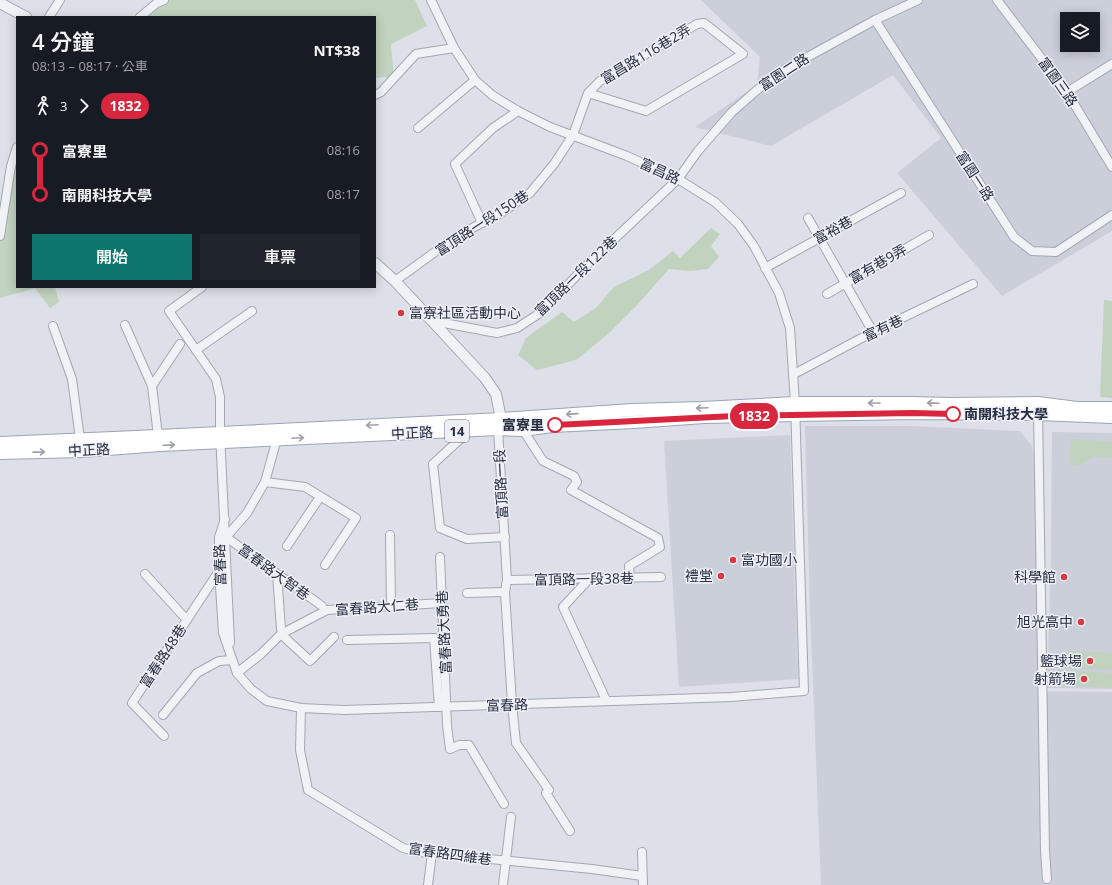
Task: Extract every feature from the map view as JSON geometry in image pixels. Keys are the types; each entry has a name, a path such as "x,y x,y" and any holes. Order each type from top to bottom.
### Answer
{"main road":[{"name":"中正路","path":"279,434 470,430 500,424 523,430 552,426 634,422 796,409 913,403 1038,409 1112,417"},
{"name":"中正路","path":"0,453 82,451 279,434 500,424 632,410 702,408 796,409"},
{"name":"中正路","path":"1038,409 1112,408"},
{"name":"中正路","path":"0,443 158,436 220,438"}],"street":[{"path":"1,0 0,3 24,16"},
{"path":"50,16 60,0"},
{"path":"141,16 164,0"},
{"name":"富昌路","path":"431,0 454,48 475,80 492,95 518,112 550,127 627,156 678,179 715,202 738,224 754,246 779,293 790,328 796,409 804,691"},
{"name":"富園二路","path":"678,179 698,151 732,112 782,71 875,20 918,0"},
{"name":"富園三路","path":"998,0 1067,92 1112,167"},
{"name":"富園一路","path":"875,20 1014,237 1032,251 1056,252 1112,215"},
{"name":"富昌路116巷2弄","path":"704,23 743,54 646,111 588,93 600,81 696,24 704,23"},
{"path":"376,94 381,92 416,54 454,48"},
{"path":"1067,92 1112,64"},
{"path":"418,128 475,80"},
{"name":"富頂路一段150巷","path":"395,281 457,236 501,213 530,193 554,164 572,135 588,93"},
{"path":"482,223 455,164 493,128 518,112"},
{"path":"0,236 11,166 16,150"},
{"name":"富頂路一段122巷","path":"433,321 497,333 517,328 540,314 591,261 678,179"},
{"name":"富裕巷","path":"765,268 901,192"},
{"path":"808,218 844,284 873,332"},
{"name":"富有巷9弄","path":"827,294 929,235"},
{"name":"富頂路一段","path":"376,264 395,281 466,356 485,378 496,394 500,424 507,580 505,592 516,743 550,790 546,793 570,831"},
{"name":"富有巷","path":"794,374 873,332 973,284"},
{"name":"富春路","path":"201,288 169,311 216,379 220,397 220,438 226,537 229,630 232,660"},
{"path":"196,350 252,311"},
{"path":"125,325 152,386 158,436"},
{"path":"54,326 72,379 80,440"},
{"path":"152,386 180,344"},
{"path":"1038,409 1044,851 1047,880"},
{"path":"470,430 434,464 440,528 467,539 505,537"},
{"path":"523,430 543,461 574,476 577,482 571,490 658,538 660,547 629,566 630,578"},
{"path":"226,537 247,513 265,482 279,434"},
{"path":"265,482 305,487 356,518 325,565"},
{"path":"287,546 320,497"},
{"name":"富春路","path":"225,519 219,537 219,571 223,633 237,673 251,689 267,700 301,708 344,710 606,700 732,697 804,691"},
{"path":"390,535 391,606"},
{"name":"富春路大智巷","path":"226,537 322,606"},
{"name":"富春路大勇巷","path":"440,557 443,707"},
{"name":"富春路48巷","path":"164,736 132,703 219,571"},
{"path":"145,574 187,620"},
{"path":"277,574 281,632 310,661 334,637"},
{"name":"富頂路一段38巷","path":"507,580 660,577"},
{"path":"590,578 563,607 606,700"},
{"path":"467,593 505,592"},
{"name":"富春路大仁巷","path":"237,673 261,654 281,632 326,610 442,603"},
{"path":"347,640 434,638 450,749 459,745 469,745 504,804"},
{"path":"163,715 198,673 219,661 232,660"},
{"name":"富春路四維巷","path":"301,708 300,750 308,790 403,848 419,852 592,869 642,876"},
{"path":"503,885 511,817"},
{"path":"642,852 643,885"},
{"path":"428,885 432,853"}],"shaded area":[{"path":"701,0 1112,0 1112,231 1002,296 897,173 941,138 893,75 771,146 695,127 757,85 760,57"},
{"name":"南開科技大學","path":"805,426 912,426 1020,431 1032,446 1039,488 1038,691 1112,692 1112,885 821,885 810,609"},
{"name":"旭光高中","path":"1052,432 1112,433 1112,689 1047,688 1051,557"},
{"name":"富功國小","path":"790,435 798,679 679,687 664,441"}],"green space":[{"path":"169,0 415,0 427,26 391,44 394,81 385,77 376,78 376,16 149,16"},
{"path":"16,155 16,288 35,288 0,298 0,241"},
{"path":"711,228 720,234 711,246 719,257 708,269 691,271 669,269 637,305 608,334 576,360 537,370 518,355 526,338 562,312 574,322 596,308 614,287 649,270 673,251 680,258"},
{"path":"35,288 55,288 59,302 50,308"},
{"path":"1104,300 1112,301 1112,398 1100,397"},
{"path":"1071,439 1112,442 1112,458 1094,457 1076,466 1069,465"},
{"name":"籃球場","path":"1068,651 1112,653 1112,670 1067,668"},
{"name":"射箭場","path":"1057,670 1112,673 1112,688 1056,685"}],"bus line":[{"name":"1832","path":"555,425 734,416 913,413 953,414"}],"place":[{"name":"富寮社區活動中心","path":"401,313"},
{"name":"南開科技大學","path":"953,414"},
{"name":"富寮里","path":"555,425"},
{"name":"富功國小","path":"733,560"},
{"name":"禮堂","path":"721,576"},
{"name":"科學館","path":"1064,577"},
{"name":"旭光高中","path":"1081,622"},
{"name":"籃球場","path":"1090,661"},
{"name":"射箭場","path":"1084,679"}]}
